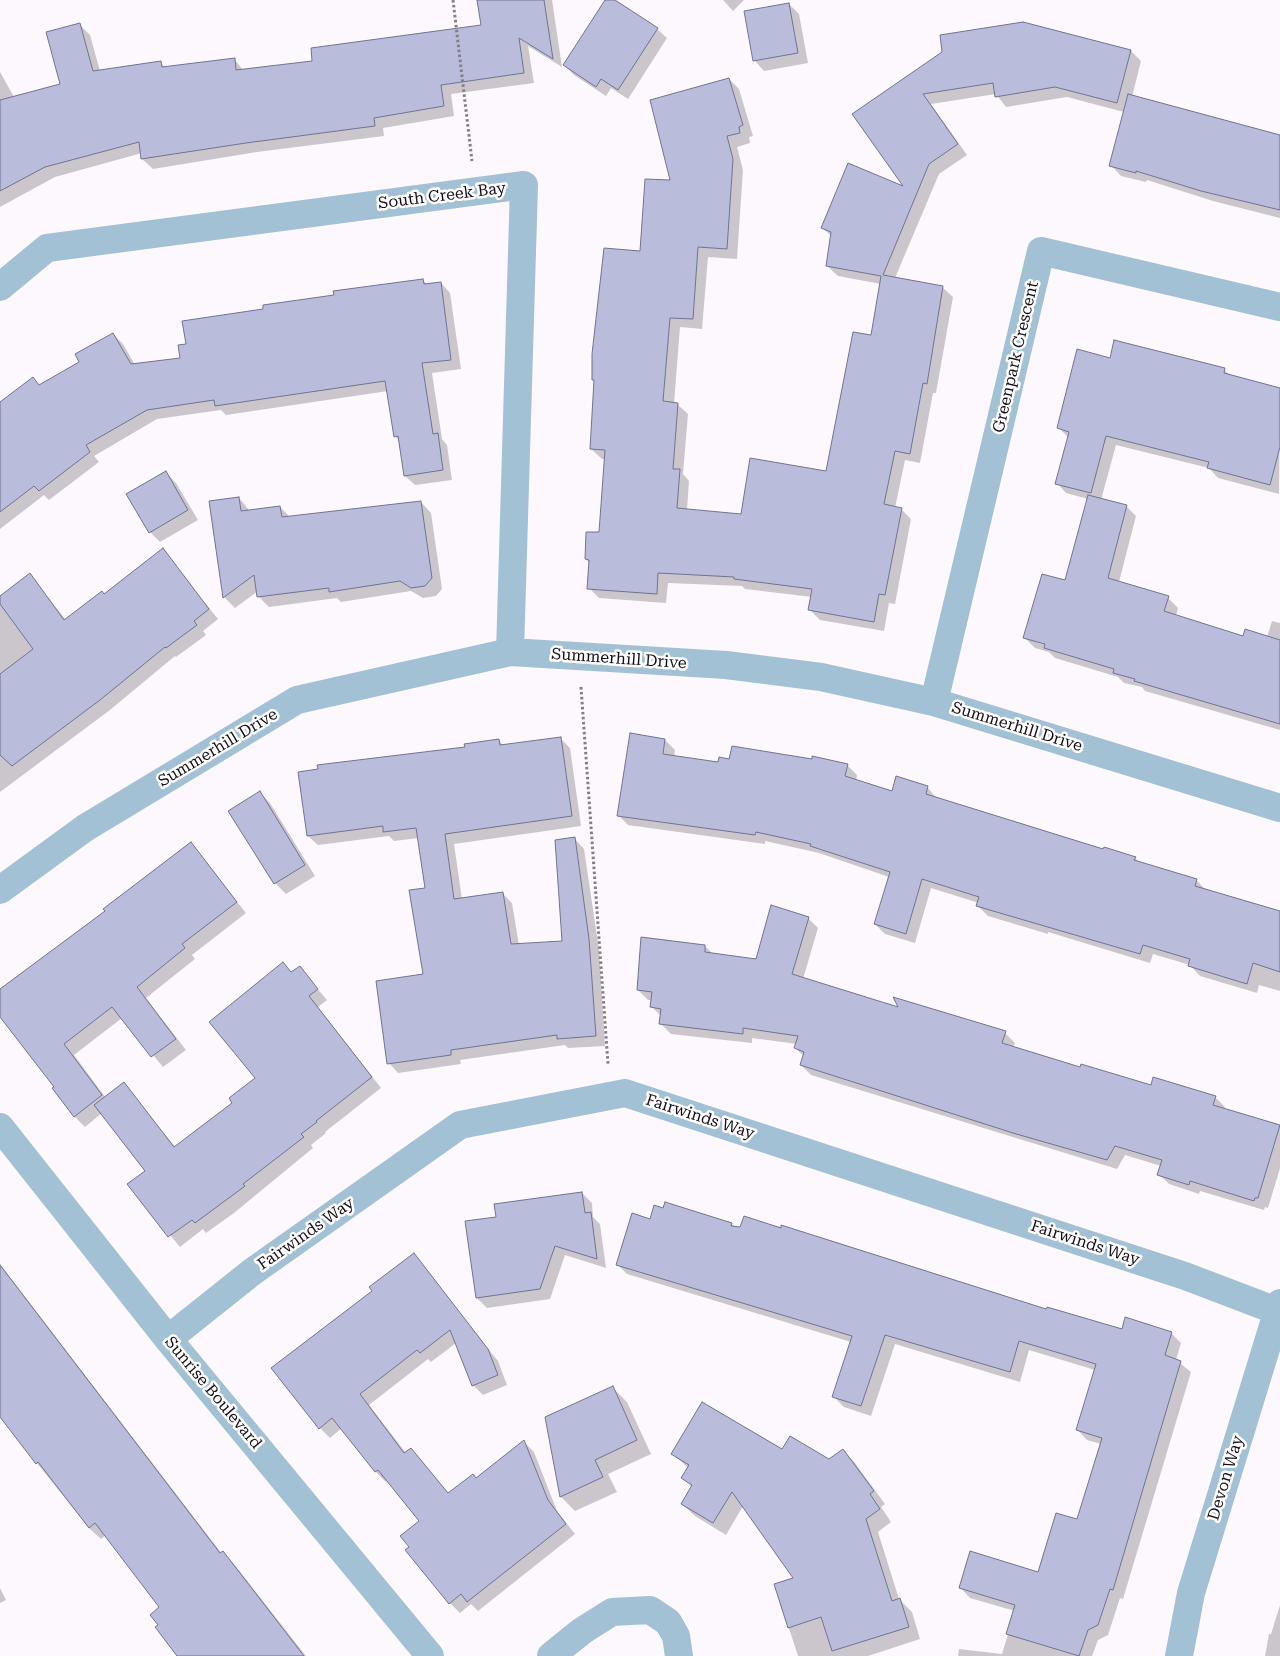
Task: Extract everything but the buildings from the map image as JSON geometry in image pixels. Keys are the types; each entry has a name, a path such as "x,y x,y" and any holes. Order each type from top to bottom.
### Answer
{"street":[{"name":"South Creek Bay","path":"0,287 47,248 524,185 510,652"},
{"name":"Greenpark Crescent","path":"934,702 1041,251 1280,306"},
{"name":"Summerhill Drive","path":"0,890 85,828 297,700 510,652 726,665 821,678 934,702 1280,808"},
{"name":"Fairwinds Way","path":"168,1339 252,1272 460,1125 625,1093 1279,1307"},
{"name":"Sunrise Boulevard","path":"0,1127 168,1339 430,1656"},
{"name":"Devon Way","path":"1179,1656 1191,1593 1279,1307"},
{"path":"551,1656 582,1631 612,1612 641,1610 650,1610 668,1622 676,1636 679,1656"}],"path":[{"path":"453,0 476,192"},
{"path":"579,656 610,1096"}]}
